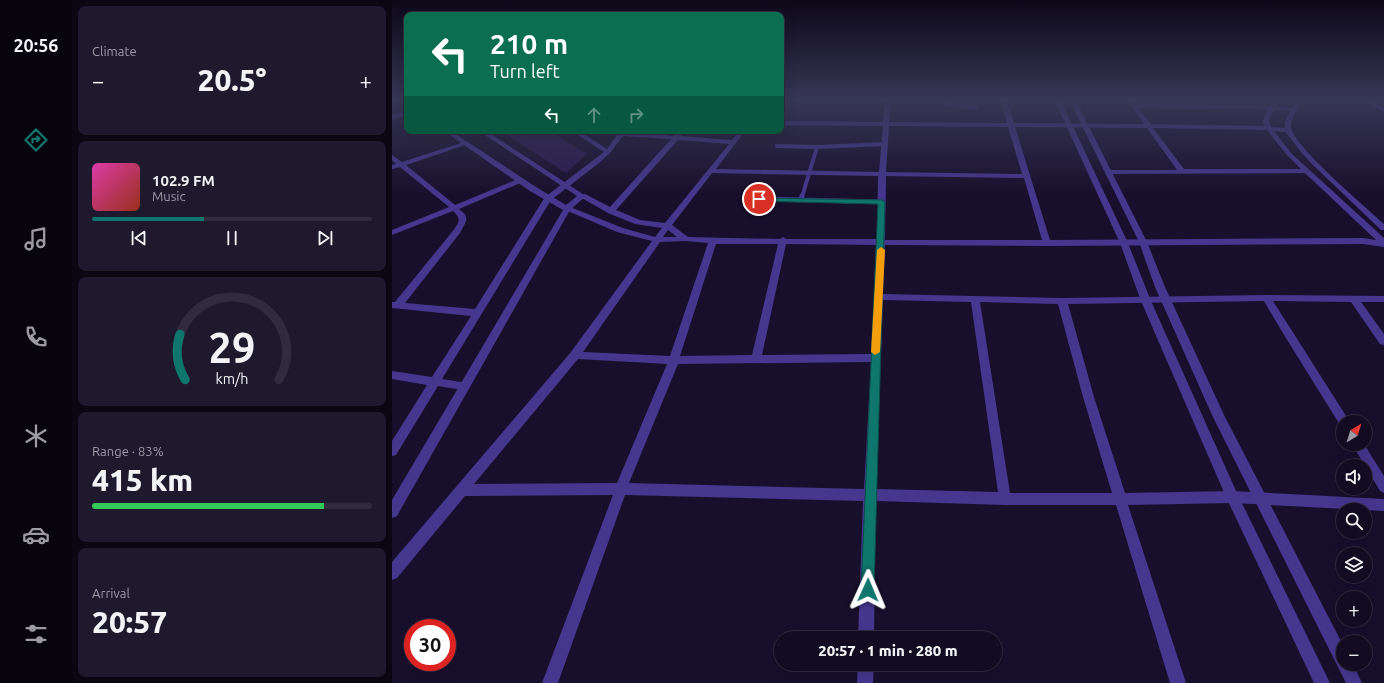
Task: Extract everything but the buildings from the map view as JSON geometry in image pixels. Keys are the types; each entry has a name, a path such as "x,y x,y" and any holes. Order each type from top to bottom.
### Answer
{"street":[{"path":"866,631 875,358 881,242 882,174 886,131"},
{"path":"1013,131 1047,243"},
{"path":"1072,131 1124,243 1146,300 1232,497 1322,683"},
{"path":"1088,131 1143,242 1150,266 1195,367 1336,647"},
{"path":"1152,131 1182,172"},
{"path":"1270,131 1289,154 1380,236 1384,243"},
{"path":"1289,131 1299,146 1384,228"},
{"path":"452,134 548,199 567,209 620,230 657,240 686,239 712,241 783,240 1047,243 1364,241 1384,243"},
{"path":"487,134 582,196 611,211 638,222 667,226 686,239"},
{"path":"580,134 608,152"},
{"path":"392,451 548,199 608,152 621,134"},
{"path":"633,134 734,142"},
{"path":"611,211 680,134"},
{"path":"392,573 575,355 667,226 740,134"},
{"path":"392,167 466,143"},
{"path":"392,157 462,215 463,220 461,225 395,305"},
{"path":"711,171 1027,176"},
{"path":"1109,172 1308,171"},
{"path":"392,233 522,181"},
{"path":"392,512 463,386 567,209 582,196"},
{"path":"1364,241 1380,236"},
{"path":"756,359 783,240"},
{"path":"550,683 621,489 674,360 712,241"},
{"path":"879,297 1062,301 1267,298 1384,299"},
{"path":"975,298 1005,499"},
{"path":"1267,298 1284,328 1340,415"},
{"path":"1354,299 1384,341"},
{"path":"1062,301 1083,378 1178,683"},
{"path":"395,305 478,313"},
{"path":"575,355 674,360 875,358"},
{"path":"392,375 463,386"},
{"path":"1362,451 1384,487"},
{"path":"461,490 621,489 1005,499 1122,500 1260,497 1343,504 1384,505"},
{"path":"865,683 866,671"},
{"path":"1348,671 1354,683"}],"lane":[{"path":"777,146 817,147 885,144"},
{"path":"801,200 817,147"},
{"path":"759,199 882,202"}],"slow traffic":[{"path":"875,352 881,250"}],"route":[{"path":"759,199 826,202 882,202 870,495 868,590"}]}
